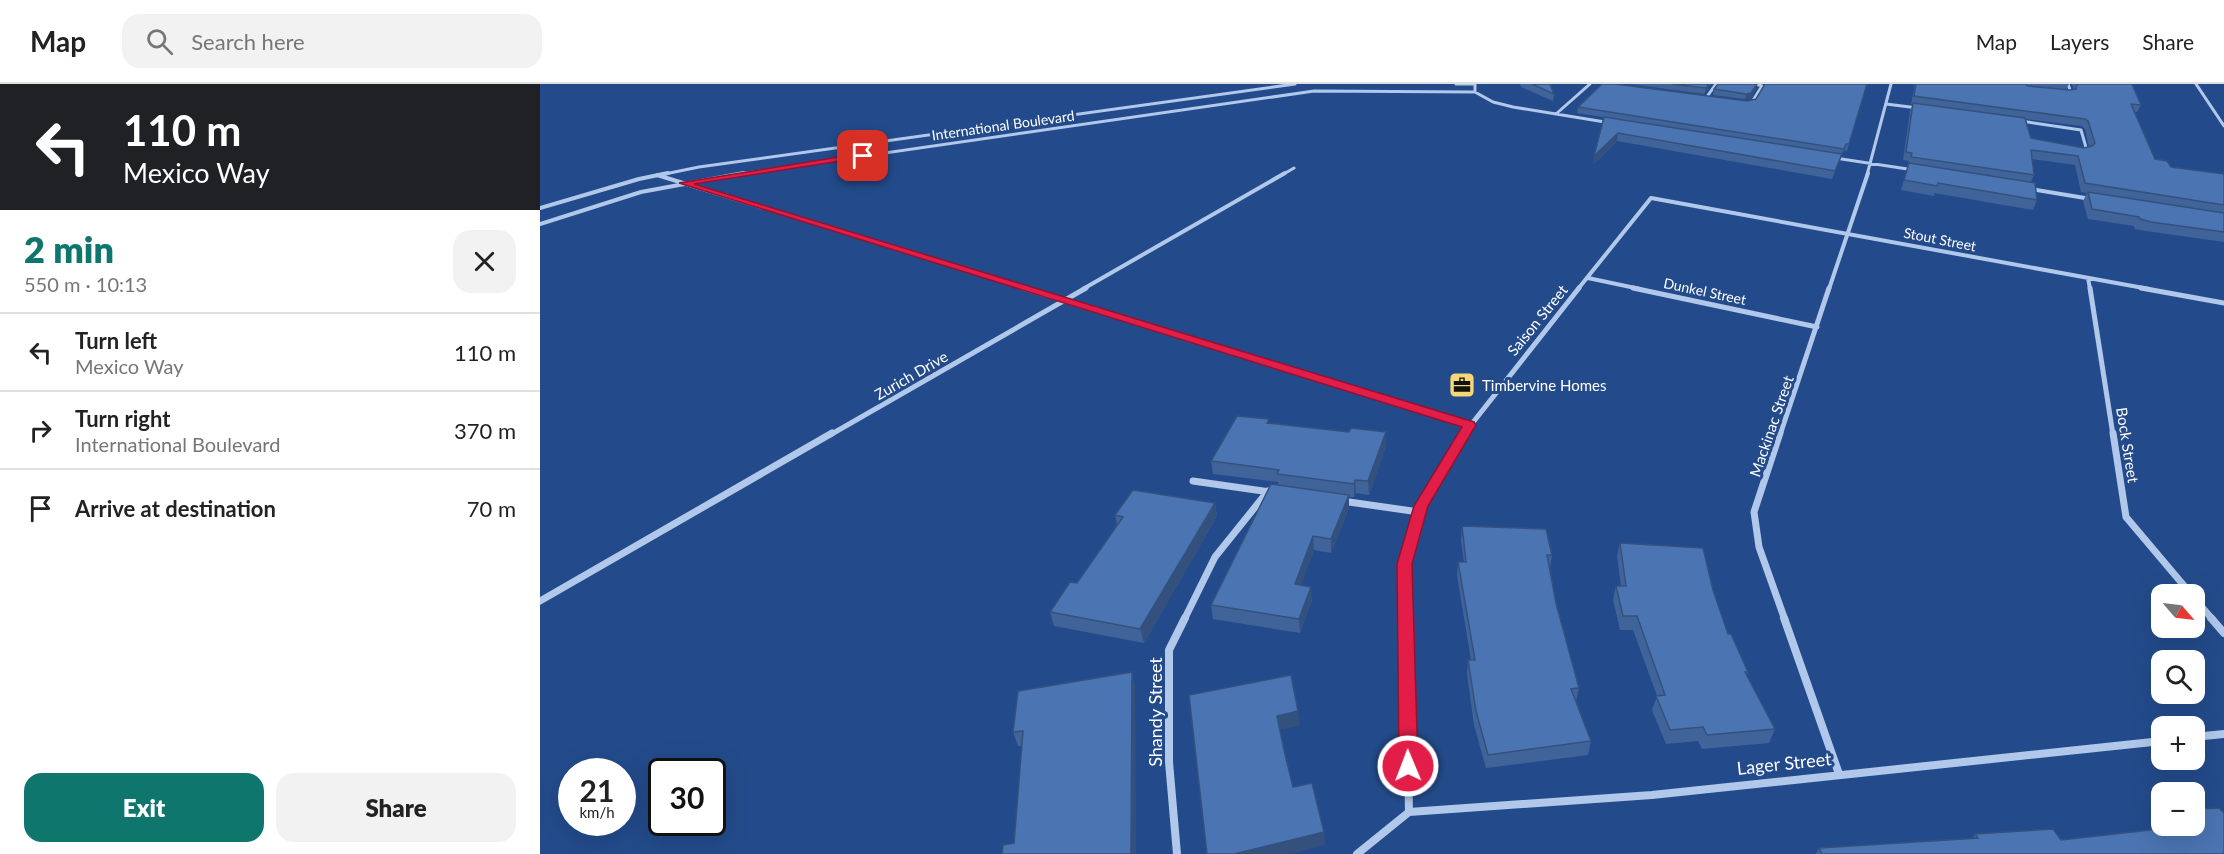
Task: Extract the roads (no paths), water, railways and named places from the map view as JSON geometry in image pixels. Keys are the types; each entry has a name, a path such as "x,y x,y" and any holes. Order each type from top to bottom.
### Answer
{"street":[{"name":"International Boulevard","path":"540,208 657,175 740,160 1295,84"},
{"path":"1456,84 1475,87 1493,102 1614,123"},
{"path":"1556,114 1590,84"},
{"path":"1715,99 1706,98 1716,84"},
{"path":"1745,103 1752,102 1762,86 1756,84"},
{"name":"Mackinac Street","path":"1839,774 1759,547 1754,512 1871,164 1891,84"},
{"path":"2056,93 2071,93 2068,84"},
{"path":"2196,84 2224,126"},
{"name":"International Boulevard","path":"540,224 641,192 683,183 1314,92 1475,87"},
{"path":"1886,104 1921,108"},
{"path":"2014,120 2081,130 2087,151 2080,152"},
{"path":"2025,121 2027,132"},
{"path":"1824,156 1918,171"},
{"name":"Zurich Drive","path":"540,601 1294,168"},
{"path":"657,175 1469,425"},
{"path":"2024,188 2095,199"},
{"name":"Stout Street","path":"1651,198 2224,303"},
{"name":"Saison Street","path":"1409,812 1404,564 1419,512 1469,425 1651,198"},
{"name":"Dunkel Street","path":"1588,278 1817,327"},
{"name":"Bock Street","path":"2088,278 2126,516 2183,584"},
{"path":"1193,482 1280,493"},
{"name":"Shandy Street","path":"1177,854 1168,762 1169,650 1215,557 1268,491"},
{"path":"1338,501 1419,512"},
{"path":"2205,611 2224,633"},
{"path":"2205,736 2224,734"},
{"name":"Lager Street","path":"1409,812 1652,795 2151,742"},
{"path":"1357,854 1409,812"}],"place":[{"name":"Timbervine Homes","path":"1462,385"}]}
